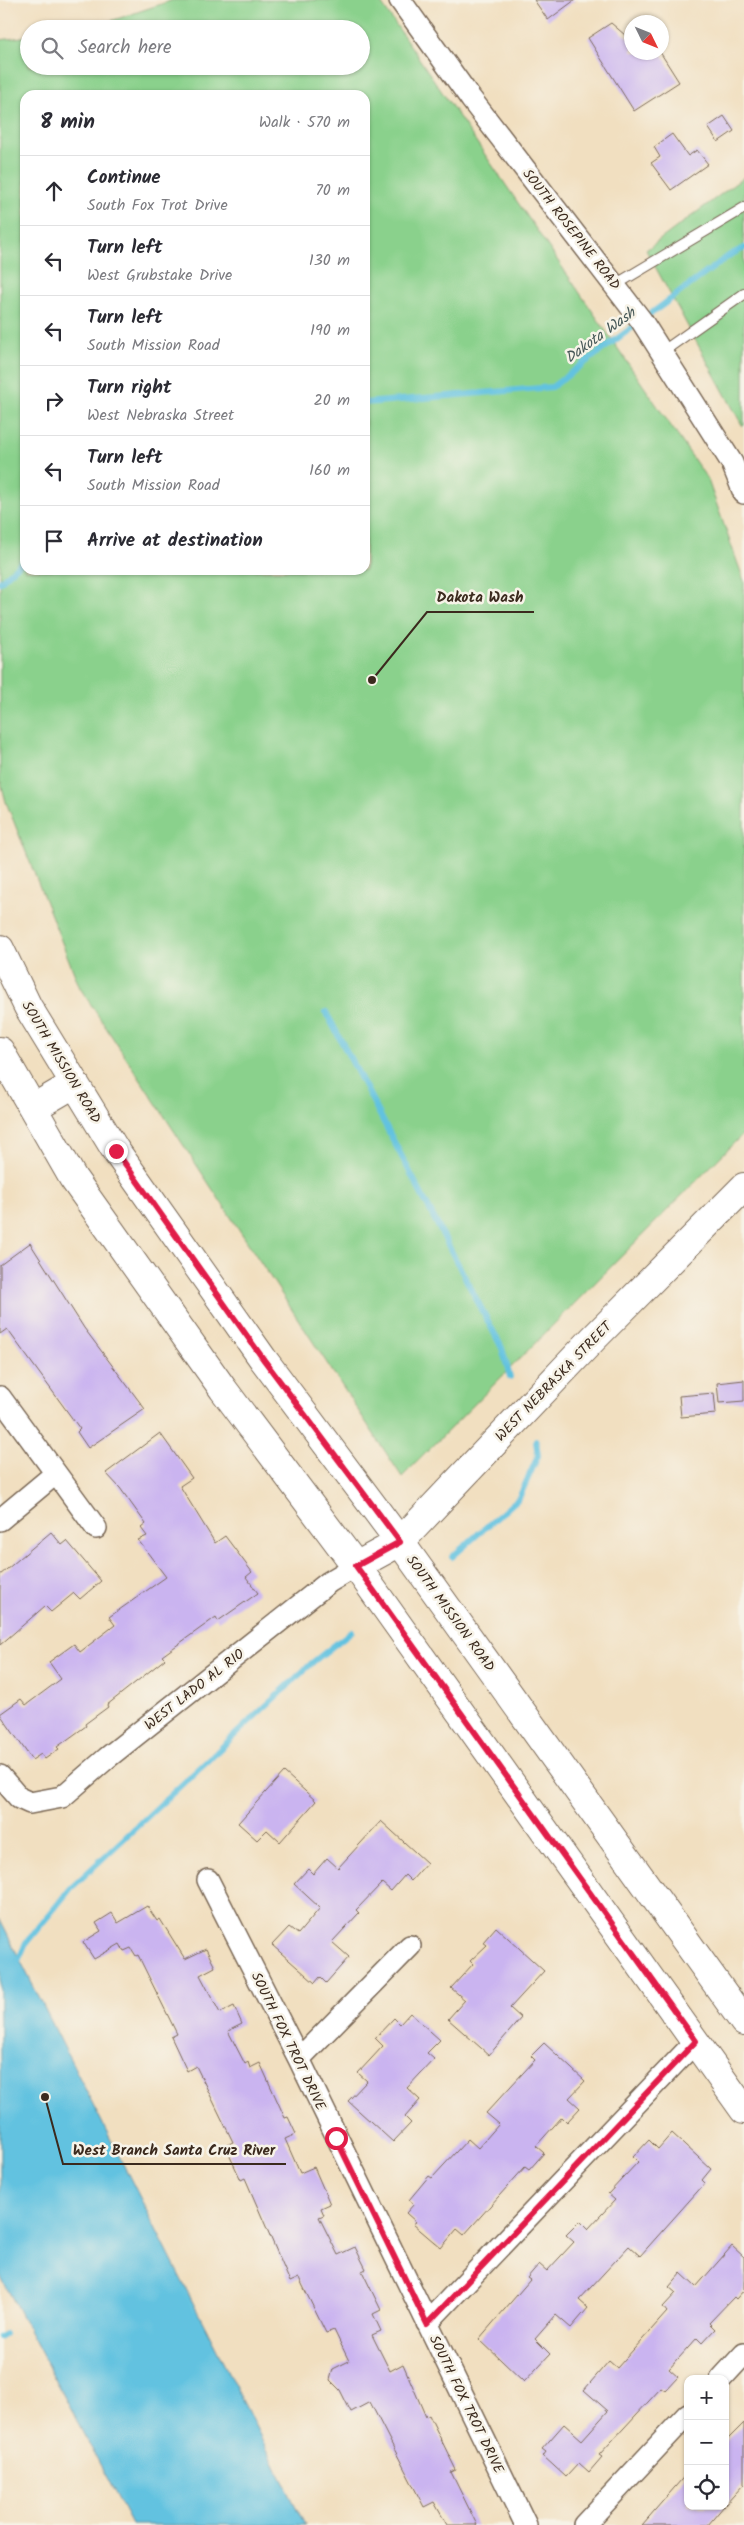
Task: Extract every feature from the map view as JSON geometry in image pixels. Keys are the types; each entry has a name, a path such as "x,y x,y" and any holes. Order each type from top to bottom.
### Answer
{"main road":[{"name":"SOUTH MISSION ROAD","path":"0,949 28,1007 116,1151 264,1360 400,1542 744,2022"},
{"path":"0,1051 73,1178 223,1389 356,1566 744,2110"},
{"path":"33,1108 74,1084"},
{"name":"WEST NEBRASKA STREET","path":"356,1566 400,1542 593,1339 744,1187"}],"street":[{"name":"SOUTH ROSEPINE ROAD","path":"400,0 471,99 642,320 662,352 738,460 744,493"},
{"path":"0,1397 96,1528"},
{"path":"0,1520 55,1474"},
{"name":"WEST LADO AL RIO","path":"0,1776 18,1798 30,1803 62,1797 329,1582 356,1566"},
{"name":"SOUTH FOX TROT DRIVE","path":"208,1880 299,2059 526,2525"},
{"path":"299,2059 410,1946"},
{"path":"427,2324 696,2041"},
{"path":"725,2375 744,2354"},
{"path":"584,2525 684,2418"}],"lane":[{"path":"615,285 744,208"},
{"path":"662,352 744,294"}],"green space":[{"name":"Dakota Wash","path":"173,0 379,0 708,480 744,581 744,1133 402,1477 80,988 6,802 0,779 0,40 20,37 20,75 370,75 370,20 114,20"},
{"name":"Dakota Wash","path":"744,177 744,425 742,425 646,250"}],"water":[{"path":"0,1920 305,2525 132,2525 0,2275"}],"building":[{"path":"534,0 575,0 548,20"},
{"path":"611,23 624,34 624,60 665,60 679,82 634,111 588,38"},
{"path":"724,116 734,131 718,142 708,127"},
{"path":"672,134 688,156 697,150 708,164 671,190 651,163 660,157 654,147"},
{"path":"30,1243 84,1328 145,1409 88,1448 77,1432 80,1429 7,1329 0,1334 0,1265"},
{"path":"744,1380 744,1401 719,1403 717,1383"},
{"path":"714,1393 716,1414 681,1417 679,1396"},
{"path":"160,1433 192,1478 180,1486 215,1543 225,1536 252,1572 246,1577 258,1593 218,1621 216,1617 162,1656 165,1659 107,1705 108,1707 85,1724 86,1726 57,1747 59,1749 45,1759 41,1754 32,1760 0,1714 21,1699 26,1705 61,1679 49,1662 74,1644 80,1652 115,1625 109,1617 166,1577 138,1540 147,1536 141,1528 146,1524 120,1488 106,1473"},
{"path":"51,1532 62,1545 67,1541 101,1581 80,1599 74,1593 51,1612 45,1606 0,1645 0,1575"},
{"path":"284,1772 316,1801 280,1842 267,1830 257,1840 238,1823"},
{"path":"381,1821 427,1863 411,1881 405,1875 391,1891 382,1883 356,1910 359,1913 332,1942 349,1957 326,1983 320,1977 315,1983 272,1945 289,1927 298,1934 320,1908 294,1884 308,1869 313,1874 327,1858 338,1868"},
{"path":"147,1906 157,1921 160,1919 185,1959 206,1949 215,1967 200,1975 220,2013 234,2006 242,2024 228,2031 245,2064 248,2062 250,2068 260,2063 285,2118 288,2117 296,2134 285,2139 300,2173 314,2167 330,2204 321,2208 324,2215 319,2217 338,2255 355,2247 366,2269 362,2271 381,2310 373,2314 381,2331 372,2335 390,2371 403,2364 426,2417 429,2415 456,2470 451,2472 477,2525 447,2525 434,2502 424,2507 370,2402 351,2412 340,2390 330,2380 333,2369 349,2361 334,2330 326,2333 299,2278 290,2282 245,2178 241,2180 225,2146 233,2142 196,2066 187,2071 171,2037 177,2034 138,1955 136,1956 131,1948 124,1951 120,1944 94,1959 83,1942 101,1931 96,1923 112,1913 118,1923"},
{"path":"496,1927 544,1971 510,2008 521,2018 489,2055 448,2019 465,2000 451,1988 473,1964 470,1961 487,1945 483,1942"},
{"path":"410,2013 440,2040 427,2053 434,2059 407,2088 420,2100 405,2117 411,2123 393,2142 348,2101 367,2081 358,2073 383,2046 375,2038 394,2018 400,2024"},
{"path":"544,2043 585,2081 569,2098 580,2108 567,2122 562,2117 536,2146 544,2153 529,2170 525,2167 464,2235 457,2229 441,2248 413,2224 416,2222 406,2213 414,2204 409,2200 429,2176 432,2178 468,2139 478,2148 499,2124 486,2113 535,2060 531,2056"},
{"path":"672,2133 711,2169 702,2180 705,2183 640,2256 629,2246 579,2300 588,2308 571,2328 556,2315 535,2339 550,2354 524,2382 479,2339 530,2280 527,2278 539,2264 547,2271 574,2242 566,2235 580,2221 588,2229 615,2200 608,2194 638,2162 633,2157 649,2140 658,2149"},
{"path":"732,2246 744,2257 744,2290 736,2299 734,2297 709,2323 715,2329 702,2343 697,2338 669,2369 678,2377 665,2391 661,2388 599,2455 602,2457 589,2472 579,2463 566,2477 543,2456 546,2452 542,2449 564,2424 582,2440 608,2411 584,2390 609,2361 617,2368 667,2312 663,2307 676,2293 669,2287 681,2273 696,2287"},
{"path":"744,2423 744,2484 729,2501 729,2465 729,2438"},
{"path":"684,2477 684,2510 721,2510 708,2525 642,2525"}],"waterway":[{"name":"Dakota Wash","path":"370,403 552,387 730,255 744,248"},
{"name":"Dakota Wash","path":"0,582 20,564"},
{"path":"326,1012 502,1348 510,1377"},
{"path":"452,1557 519,1498 538,1456 536,1441"},
{"path":"16,1965 26,1943 71,1888 313,1662 352,1631"},
{"path":"0,2337 5,2334"}],"place":[{"name":"Dakota Wash","path":"372,680"},
{"name":"West Branch Santa Cruz River","path":"45,2097"}],"route":[{"path":"116,1151 264,1360 400,1542 356,1566 696,2041 427,2324 336,2138"}]}
